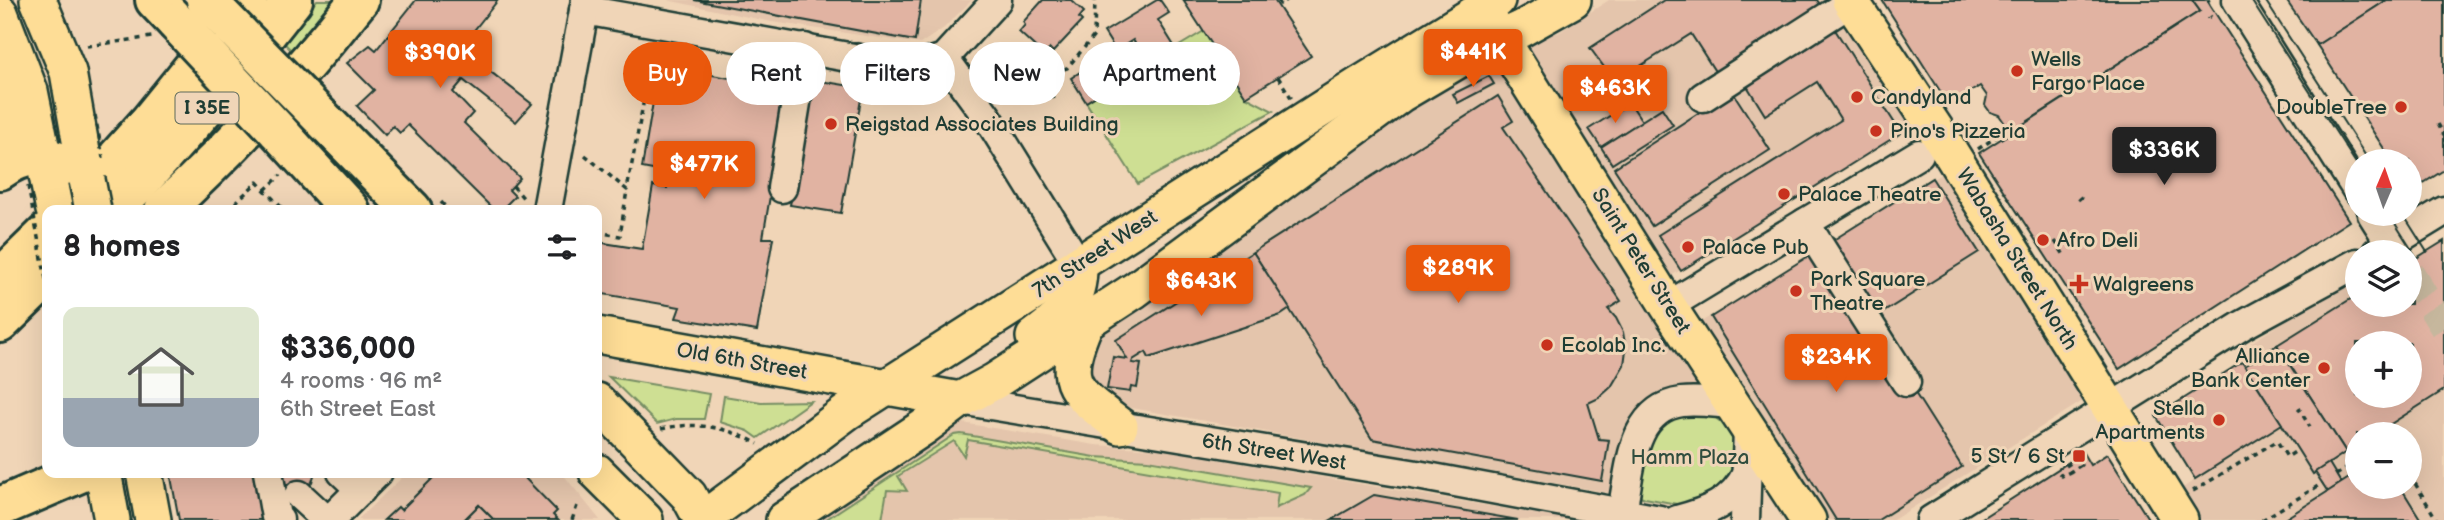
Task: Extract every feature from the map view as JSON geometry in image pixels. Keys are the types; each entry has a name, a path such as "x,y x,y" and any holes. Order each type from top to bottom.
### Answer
{"highway":[{"path":"206,0 407,205"},
{"name":"I 35E","path":"83,200 248,0"},
{"name":"I 35E","path":"118,205 242,67 293,0"},
{"path":"169,205 273,102 359,0"},
{"path":"165,11 345,205"},
{"path":"0,59 16,108 18,133 12,151 29,167 63,162 83,200"},
{"path":"0,279 42,238"},
{"path":"0,323 42,282"},
{"path":"0,346 42,314"},
{"path":"0,507 68,478"}],"main road":[{"path":"38,0 68,72 79,131 83,200"},
{"name":"7th Street West","path":"702,520 796,448 888,387 1359,85 1489,12 1573,0"},
{"name":"Wabasha Street North","path":"1851,1 1978,167 2110,408 2184,507"},
{"name":"7th Street West","path":"784,520 925,428 960,400 995,381 1135,290 1379,108 1420,82 1489,12"},
{"name":"Saint Peter Street","path":"1489,12 1668,306 1808,520"},
{"path":"0,13 30,91 29,167 51,205"},
{"path":"995,381 1030,340 1062,316 1075,296 1079,265"},
{"path":"1085,324 1073,352 1073,378 1084,398 1119,426"},
{"name":"Old 6th Street","path":"602,336 888,387"},
{"name":"6th Street West","path":"888,387 960,400"},
{"path":"602,406 689,496 702,520"},
{"path":"104,478 113,520"},
{"path":"145,478 153,520"},
{"path":"598,478 610,520"},
{"path":"602,478 645,520"}],"street":[{"path":"955,46 997,0"},
{"path":"2237,0 2345,171"},
{"path":"1703,97 1851,1"},
{"path":"537,205 585,5 774,42"},
{"path":"955,73 988,118 1079,265"},
{"path":"782,188 796,105"},
{"path":"1668,306 1919,154"},
{"path":"2401,240 2444,211"},
{"path":"1805,223 1906,382"},
{"path":"1931,520 2243,325 2345,270"},
{"name":"6th Street West","path":"960,400 1417,475 1621,517 1660,520"},
{"path":"1621,517 1634,445 1647,421 1661,410 1683,402 1740,416 1746,473 1745,520"},
{"path":"1677,520 1714,508 1733,494 1746,473"},
{"path":"269,478 276,517 279,520"},
{"path":"299,495 328,520 360,478"}],"path":[{"path":"1065,69 1094,36 1095,0"},
{"path":"1278,0 1280,4 1287,0"},
{"path":"86,46 141,39"},
{"path":"1278,77 1289,93"},
{"path":"602,233 620,236 643,105"},
{"path":"2438,124 2444,135"},
{"path":"1978,167 2008,129"},
{"path":"584,155 627,190"},
{"path":"29,167 42,252"},
{"path":"265,190 281,176"},
{"path":"233,205 257,182 279,205"},
{"path":"513,186 536,205"},
{"path":"2078,200 2085,194"},
{"path":"2055,241 2064,255"},
{"path":"2301,408 2299,409 2310,427"},
{"path":"655,430 675,426 713,427 745,437 760,445"},
{"path":"2184,507 2277,441 2287,457 2298,450"},
{"path":"2061,475 2070,472 2066,465 2077,459 2081,465 2070,472"},
{"path":"2336,475 2345,469"},
{"path":"2262,520 2323,483"},
{"path":"2422,495 2437,520"},
{"path":"572,520 578,503"}],"shaded area":[{"path":"667,0 972,0 944,28 923,42 907,42 772,22"},
{"path":"1609,0 1841,0 1918,123 1666,279 1653,258 1654,247 1528,51 1532,42 1548,32 1558,33"},
{"path":"1492,59 1703,387 1611,493 1109,404 1095,395 1083,343 1386,114"},
{"path":"1949,169 2086,399 1893,520 1827,520 1770,431 1696,325"},
{"path":"2345,284 2345,317 2422,317 2422,307 2444,345 2444,520 2200,520 2181,489 2281,424 2236,352"},
{"path":"951,421 1095,445 1157,449 1571,520 799,520"},
{"path":"402,478 566,478 600,520 357,520"}],"green space":[{"path":"317,0 345,0 297,56 284,43"},
{"path":"1204,31 1211,42 1186,42"},
{"path":"1240,88 1246,97 1273,111 1138,184 1088,105 1240,105"},
{"path":"609,377 709,394 704,419 676,419 657,424"},
{"path":"724,396 761,402 811,401 758,438 748,431 720,422"},
{"name":"Hamm Plaza","path":"1709,414 1730,432 1739,452 1737,468 1726,492 1687,506 1638,495 1643,447 1664,417"},
{"path":"954,435 1095,457 1148,460 1311,488 1305,495 1276,508 1278,493 968,440 964,456 954,441 898,476 907,491 887,490 882,520 825,520"}],"building":[{"path":"416,0 498,0 460,48 532,104 516,122 463,80 453,92 473,113 464,123 520,178 509,190 515,196 506,205 489,205 408,125 400,133 393,126 385,135 357,106 374,90 347,63 370,45 376,50"},
{"path":"694,0 921,0 915,41"},
{"path":"1043,0 1071,0 1084,12 1079,18 1082,21 1062,42 1030,42 1019,32 1025,25 1023,22"},
{"path":"1160,0 1169,13 1158,20 1172,42 1110,42 1104,32"},
{"path":"1183,0 1274,0 1311,56 1246,97 1240,88 1240,42 1210,42"},
{"path":"1664,0 1817,0 1823,9 1718,76 1691,34 1615,82 1590,48"},
{"name":"Wells Fargo Place","path":"1882,0 2192,0 2200,11 2011,132 1999,115 1990,112 1985,105 1987,96 1980,86 1949,105"},
{"path":"2192,0 2210,0 2210,5 2345,215 2345,224 2119,369 1979,153 2200,11"},
{"path":"2286,0 2387,0 2317,45"},
{"name":"DoubleTree","path":"2387,0 2444,0 2444,170 2422,184 2422,149 2384,149 2317,45"},
{"path":"1832,25 1901,133 1681,271 1658,235 1841,120 1817,82 1765,115 1744,81 1763,75 1779,65 1776,60 1795,49 1798,54 1814,44 1811,39"},
{"path":"1079,73 1079,91 1071,78"},
{"path":"712,75 726,77 726,105 785,105 763,238 773,238 757,331 676,318 680,307 602,294 602,243 642,249 653,186 667,188 669,173 642,168 652,105 712,105"},
{"path":"1489,76 1494,84 1458,103 1453,94"},
{"name":"Reigstad Associates Building","path":"826,82 840,84 840,105 860,105 841,213 790,205 809,105 826,105"},
{"name":"Palace Theatre","path":"1732,91 1770,150 1652,226 1614,168"},
{"path":"1498,96 1513,121 1503,127 1621,301 1608,309 1623,332 1626,350 1624,365 1611,387 1599,398 1588,403 1599,439 1609,440 1602,481 1372,439 1253,252"},
{"path":"1630,103 1642,121 1601,147 1589,129"},
{"path":"1662,108 1673,125 1612,164 1601,147"},
{"path":"1932,178 1979,252 1874,318 1827,244"},
{"name":"Alliance Bank Center","path":"2444,241 2444,390 2422,404 2422,331 2345,331 2345,408 2416,408 2394,422 2345,422 2345,450 2277,345 2345,302 2345,317 2422,317 2422,255"},
{"path":"1253,252 1290,309 1281,315 1149,358 1146,352 1132,363 1141,364 1137,388 1131,387 1130,392 1107,389 1113,357 1127,359 1116,340"},
{"path":"1815,252 1910,385 1962,467 1878,520 1836,520 1711,317"},
{"path":"2277,345 2345,453 2313,474 2245,366"},
{"name":"Stella Apartments","path":"2242,362 2282,424 2195,479 2156,416"},
{"path":"2083,453 2090,465 2107,454 2149,520 1979,520"},
{"path":"2329,463 2341,483 2328,492 2315,472"},
{"path":"171,478 313,478 274,520 179,520"},
{"path":"433,478 525,478 557,511 553,515 558,520 494,520 479,505 464,520 384,520 398,507 401,510"},
{"path":"2345,481 2345,499 2408,499 2421,520 2287,520 2286,518"},
{"path":"1374,495 1518,520 1331,520"},
{"path":"479,505 494,520 464,520"}],"tunnel":[{"path":"2422,292 2444,328"}],"tram line":[{"path":"2251,0 2347,149"},
{"path":"2265,0 2361,149"},
{"path":"2397,226 2406,240"},
{"path":"2411,226 2427,252"}],"place":[{"name":"Wells Fargo Place","path":"2017,71"},
{"name":"Candyland","path":"1857,97"},
{"name":"DoubleTree","path":"2401,107"},
{"name":"Reigstad Associates Building","path":"831,124"},
{"name":"Pino's Pizzeria","path":"1876,131"},
{"name":"Palace Theatre","path":"1784,194"},
{"name":"Afro Deli","path":"2043,240"},
{"name":"Palace Pub","path":"1688,247"},
{"name":"Walgreens","path":"2079,284"},
{"name":"Park Square Theatre","path":"1796,291"},
{"name":"Ecolab Inc.","path":"1547,345"},
{"name":"Alliance Bank Center","path":"2324,368"},
{"name":"Stella Apartments","path":"2219,420"},
{"name":"5 St / 6 St","path":"2079,456"}]}
